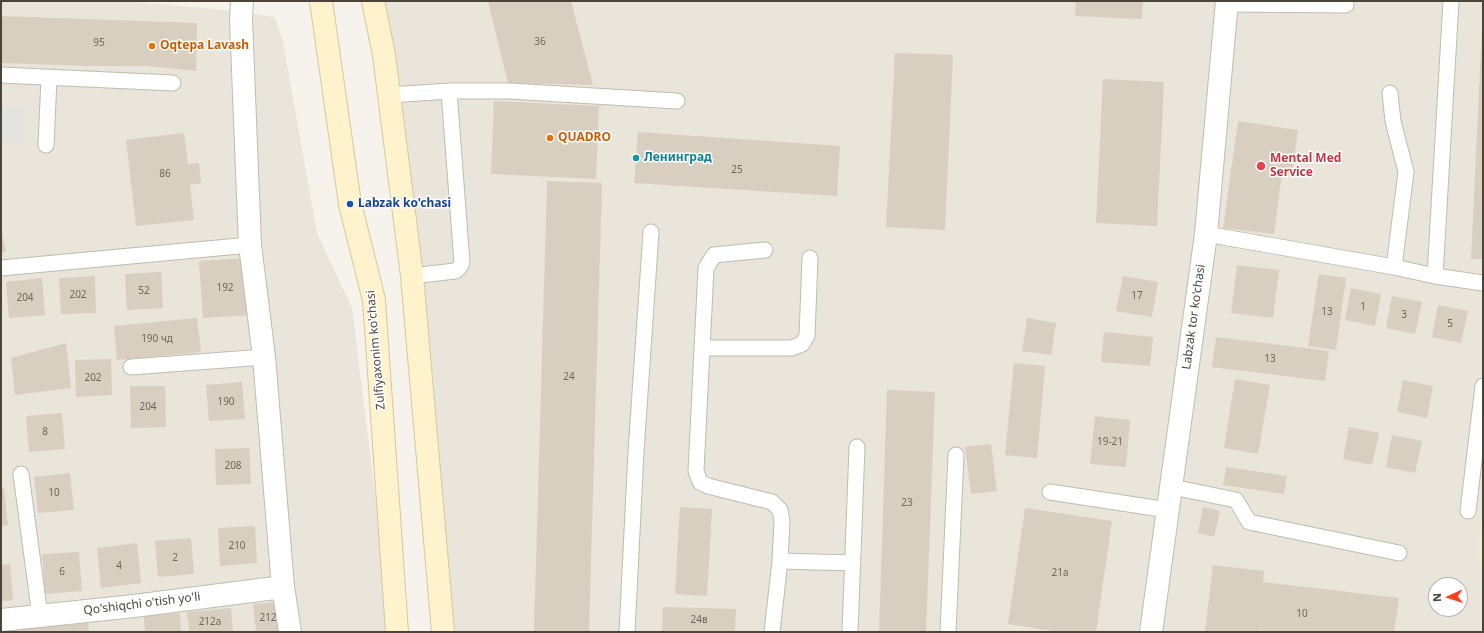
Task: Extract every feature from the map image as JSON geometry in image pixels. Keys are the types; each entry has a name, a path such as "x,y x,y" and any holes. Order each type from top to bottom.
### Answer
{"main road":[{"name":"Zulfiyaxonim ko'chasi","path":"321,1 350,204 374,300 397,632"},
{"path":"373,1 384,55 390,95 412,276 443,632"},
{"path":"383,1 384,55"}],"street":[{"path":"242,1 241,20 250,245 264,357 283,587 290,632"},
{"name":"Labzak tor ko'chasi","path":"1151,632 1206,234 1227,2"},
{"name":"Qo'shiqchi o'tish yo'li","path":"1,620 283,587"}],"lane":[{"path":"1435,276 1451,1"},
{"path":"1227,2 1346,5"},
{"path":"1,75 173,83"},
{"path":"46,146 49,78"},
{"path":"412,276 455,271 460,268 462,263 449,91"},
{"path":"390,95 449,91 510,91 677,101"},
{"path":"1390,93 1392,121 1406,172 1394,267"},
{"path":"627,632 636,452 651,232"},
{"path":"1206,234 1394,267 1435,276 1483,283"},
{"path":"1,268 250,245"},
{"path":"765,250 714,255 706,268 696,471 700,482 708,486 772,502 780,510 782,521 780,561 772,632"},
{"path":"702,348 792,348 802,344 807,336 810,258"},
{"path":"131,367 264,357"},
{"path":"1468,511 1483,386"},
{"path":"850,632 857,447"},
{"path":"948,632 956,455"},
{"path":"21,474 40,616"},
{"path":"1172,487 1236,500 1249,522 1399,553"},
{"path":"1050,492 1168,510"},
{"path":"780,561 853,563"}],"shaded area":[{"path":"1,1 125,1 226,10 275,17 283,42 317,233 352,308 392,632 1,632"},
{"path":"373,1 1483,1 1483,632 443,632"},
{"path":"1,107 26,107 25,143 1,143"},
{"path":"1483,502 1483,571 1477,562"}],"building":[{"path":"488,1 571,1 593,85 508,83"},
{"path":"1076,1 1143,1 1142,19 1075,16"},
{"path":"1,16 197,23 196,71 148,66 87,66 1,63"},
{"path":"1482,26 1483,259 1471,259"},
{"path":"895,53 953,55 945,230 886,227"},
{"path":"1103,79 1164,82 1157,226 1096,223"},
{"path":"494,101 599,106 596,179 491,174"},
{"path":"1238,121 1298,130 1292,174 1282,173 1274,234 1223,228"},
{"path":"638,132 840,146 837,196 634,183"},
{"path":"184,133 188,164 199,163 201,183 190,185 194,220 136,226 126,140"},
{"path":"547,181 602,183 589,632 534,632"},
{"path":"2,233 6,252 1,253 1,234"},
{"path":"247,258 250,315 203,318 199,261"},
{"path":"1237,265 1279,270 1273,318 1231,313"},
{"path":"161,272 163,308 127,310 125,274"},
{"path":"1319,274 1346,278 1336,350 1308,346"},
{"path":"95,276 96,313 61,314 59,278"},
{"path":"1123,276 1158,282 1152,317 1116,311"},
{"path":"42,278 45,315 9,318 6,282"},
{"path":"1351,288 1381,294 1375,326 1345,320"},
{"path":"1392,296 1422,302 1415,334 1386,328"},
{"path":"1438,305 1468,311 1461,343 1432,337"},
{"path":"197,318 201,352 117,360 114,326"},
{"path":"1027,318 1056,323 1051,355 1022,351"},
{"path":"1104,332 1153,337 1150,366 1101,362"},
{"path":"1216,337 1329,351 1325,381 1212,367"},
{"path":"66,343 71,388 15,395 11,358"},
{"path":"111,359 112,395 76,397 75,360"},
{"path":"1014,363 1045,366 1037,458 1005,455"},
{"path":"1235,379 1270,385 1258,454 1224,448"},
{"path":"1403,380 1433,386 1427,418 1397,412"},
{"path":"242,382 245,419 209,421 206,385"},
{"path":"130,386 165,386 166,427 131,428"},
{"path":"887,390 935,392 926,632 879,632"},
{"path":"62,413 65,449 29,452 26,416"},
{"path":"1095,416 1130,420 1126,467 1090,464"},
{"path":"1349,427 1379,433 1372,465 1343,459"},
{"path":"1392,435 1422,441 1415,473 1386,467"},
{"path":"991,444 997,491 971,494 965,447"},
{"path":"249,448 251,484 216,485 215,449"},
{"path":"1226,467 1287,476 1284,494 1223,485"},
{"path":"70,473 74,510 38,513 34,477"},
{"path":"1,488 4,488 8,525 1,526"},
{"path":"680,507 712,509 707,596 675,594"},
{"path":"1203,507 1220,511 1214,537 1198,533"},
{"path":"1025,508 1112,521 1096,632 1060,632 1008,624"},
{"path":"255,526 257,563 220,566 218,528"},
{"path":"191,538 194,574 158,577 155,541"},
{"path":"137,543 141,583 101,588 97,548"},
{"path":"79,552 82,591 45,594 42,554"},
{"path":"10,564 13,600 1,601 1,565"},
{"path":"1213,565 1264,571 1263,582 1399,598 1394,632 1273,632 1260,630 1259,632 1205,632"},
{"path":"279,602 282,632 256,632 253,604"},
{"path":"663,607 736,609 735,632 662,632"},
{"path":"231,608 233,632 189,632 187,612"},
{"path":"180,613 181,632 145,632 144,616"},
{"path":"88,623 89,632 8,632 8,629"}],"place":[{"name":"Oqtepa Lavash","path":"152,46"},
{"name":"QUADRO","path":"550,138"},
{"name":"Ленинград","path":"636,158"},
{"name":"Mental Med Service","path":"1261,166"},
{"name":"Labzak ko'chasi","path":"350,204"}]}
